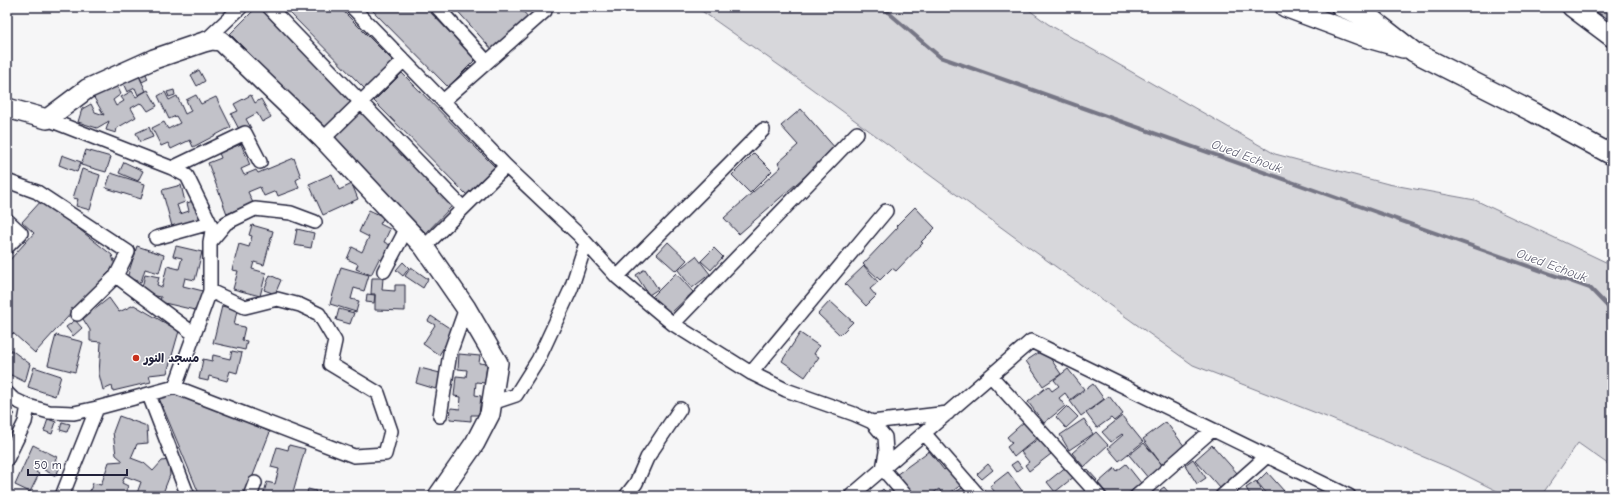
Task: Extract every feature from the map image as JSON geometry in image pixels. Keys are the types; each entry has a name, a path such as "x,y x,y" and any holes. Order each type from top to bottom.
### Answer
{"street":[{"path":"204,42 241,7"},
{"path":"269,7 463,208"},
{"path":"352,7 506,166 586,242 617,277 673,324 751,374 786,390 854,414 872,422 885,437 886,452 883,469"},
{"path":"437,7 487,62"},
{"path":"443,101 545,11 541,7"},
{"path":"1286,7 1368,38 1414,52 1533,112 1612,155"},
{"path":"1341,7 1372,20 1414,52"},
{"path":"1572,7 1612,37"},
{"path":"47,119 87,89 154,59 212,40 221,41 323,139 424,246 466,308 498,363 490,414 475,443 438,496"},
{"path":"323,139 403,61"},
{"path":"7,108 47,119 172,168 187,176 210,223 212,231 210,242 210,291 174,387"},
{"path":"617,277 762,130"},
{"path":"172,168 245,133 260,162"},
{"path":"673,324 857,133"},
{"path":"424,246 506,166"},
{"path":"7,181 37,192 128,252 116,276 77,314"},
{"path":"210,242 226,223 254,208 291,214 315,222"},
{"path":"751,374 886,212"},
{"path":"7,220 21,234 7,247"},
{"path":"156,238 210,223"},
{"path":"384,271 407,228"},
{"path":"492,403 516,395 538,360 571,289 586,242"},
{"path":"116,276 194,334"},
{"path":"7,393 13,399 28,406 49,412 74,413 149,395 174,387 354,456 385,454 390,431 378,393 330,364 335,341 319,314 300,304 277,299 245,307 210,291"},
{"path":"440,416 450,353 466,308"},
{"path":"851,496 1031,341 1267,456 1341,495"},
{"path":"991,376 1099,496"},
{"path":"149,395 188,496"},
{"path":"7,459 24,422 28,406"},
{"path":"62,496 97,408"},
{"path":"626,496 636,483 647,458 680,409"},
{"path":"872,422 948,413"},
{"path":"1137,496 1212,430"},
{"path":"924,433 979,496"},
{"path":"1222,496 1267,456"},
{"path":"883,469 906,496"},
{"path":"250,496 255,483"}],"shaded area":[{"path":"696,7 1025,7 1048,24 1275,154 1388,184 1475,200 1612,265 1612,467 1578,443 1541,496 1507,496 1455,470 1324,416 1193,365 797,78"}],"building":[{"path":"257,7 259,7 352,101 324,129 230,34"},
{"path":"284,7 339,7 393,61 365,89"},
{"path":"369,7 425,7 476,59 448,87"},
{"path":"454,7 519,7 531,20 495,53"},
{"path":"1588,7 1612,7 1612,21"},
{"path":"144,69 148,79 142,82 138,72"},
{"path":"199,70 205,81 197,86 191,75"},
{"path":"402,73 496,168 468,196 374,101"},
{"path":"138,74 146,91 138,95 135,88 127,92 122,81"},
{"path":"112,85 117,86 121,94 113,100 116,106 124,101 121,97 132,91 136,97 148,90 157,106 148,111 143,104 140,103 131,108 136,117 117,128 116,133 106,130 109,121 97,128 78,122 82,109 91,104 95,112 104,115 93,96"},
{"path":"174,90 175,95 169,97 167,92"},
{"path":"165,92 169,100 177,96 185,114 191,111 186,100 196,95 201,104 216,97 231,127 193,147 190,140 171,149 168,143 161,146 152,128 164,122 168,129 180,123 176,116 169,119 158,96"},
{"path":"251,95 255,103 261,99 271,117 262,122 257,113 246,119 251,128 241,133 231,114 238,111 234,104"},
{"path":"801,109 836,149 739,234 724,218 781,167 778,163 798,145 781,126"},
{"path":"360,110 453,205 426,233 332,138"},
{"path":"149,127 153,137 140,142 136,133"},
{"path":"241,144 250,165 241,169 244,175 256,170 258,173 294,158 301,177 296,180 299,188 278,196 276,191 264,196 260,187 248,192 253,203 227,214 208,163 221,158 219,153"},
{"path":"86,150 111,157 106,172 81,165"},
{"path":"754,153 772,171 750,193 732,175"},
{"path":"62,155 81,162 77,172 59,165"},
{"path":"124,162 143,171 138,181 119,173"},
{"path":"82,169 100,175 90,210 76,206 78,199 73,198"},
{"path":"111,173 145,184 141,199 106,188"},
{"path":"332,174 339,190 352,184 358,199 323,215 309,184"},
{"path":"181,185 185,202 177,205 180,214 189,211 187,203 196,200 202,222 173,230 162,190"},
{"path":"42,200 112,255 115,265 35,353 13,333 7,339 7,263 34,233 22,222"},
{"path":"915,207 935,228 896,271 892,268 880,280 863,264 898,227 896,226"},
{"path":"369,210 384,217 380,224 390,229 384,242 394,247 387,263 379,259 371,275 356,269 358,264 347,259 352,247 362,252 369,237 359,232"},
{"path":"252,225 273,231 264,265 254,262 252,269 266,273 260,296 233,289 238,271 232,270 239,244 249,247 252,236 249,235"},
{"path":"297,229 314,233 311,248 294,245"},
{"path":"668,242 687,260 676,271 657,254"},
{"path":"137,246 164,255 159,273 145,269 141,282 127,278"},
{"path":"176,246 202,252 195,280 185,278 183,286 203,291 199,311 160,302 161,297 141,293 145,274 159,277 157,285 162,287 167,266 179,269 182,258 173,256"},
{"path":"714,248 723,257 711,270 701,261"},
{"path":"696,256 710,274 692,288 678,270"},
{"path":"403,262 409,268 403,276 396,270"},
{"path":"864,266 878,282 870,289 876,296 866,306 845,284"},
{"path":"341,267 369,275 364,291 354,288 351,299 359,301 356,312 330,304"},
{"path":"411,267 428,279 423,288 405,276"},
{"path":"645,269 658,289 649,295 636,275"},
{"path":"676,273 693,292 669,315 652,297"},
{"path":"270,275 281,280 275,294 264,290"},
{"path":"372,278 383,278 382,290 395,291 395,285 405,285 405,311 375,310 375,294 371,294"},
{"path":"367,294 375,295 374,303 366,302"},
{"name":"مسجد النور","path":"109,298 119,312 134,305 179,331 167,373 149,375 151,382 113,391 112,386 103,390 99,374 101,342 90,341 90,330 83,319"},
{"path":"830,301 853,322 840,335 818,314"},
{"path":"222,306 237,310 234,325 245,327 242,340 247,341 245,350 213,343"},
{"path":"339,309 354,313 350,324 336,320"},
{"path":"431,316 454,331 439,355 423,344 435,325 428,321"},
{"path":"75,320 82,328 73,336 66,327"},
{"path":"800,333 819,346 814,354 819,357 805,377 782,361"},
{"path":"56,335 83,342 75,372 48,365"},
{"path":"10,349 30,364 25,382 7,373 7,357"},
{"path":"1044,349 1061,374 1043,386 1026,361"},
{"path":"232,351 242,353 237,373 230,371 227,381 209,376 208,381 199,379 203,359 212,361 213,355 230,359"},
{"path":"459,354 480,356 479,363 487,364 485,383 476,382 475,395 481,396 479,415 471,415 471,421 450,419 451,408 460,409 461,397 454,396 456,376 466,377 467,370 458,369"},
{"path":"34,367 61,376 55,396 28,387"},
{"path":"420,368 444,374 439,390 416,383"},
{"path":"1068,369 1084,389 1070,400 1065,393 1059,398 1065,406 1044,423 1028,402 1048,386 1052,391 1059,386 1054,380"},
{"path":"1093,384 1104,399 1081,416 1070,401"},
{"path":"180,393 270,432 245,496 200,496 159,398"},
{"path":"1109,396 1123,414 1114,421 1111,418 1097,428 1086,413"},
{"path":"1067,406 1078,417 1066,428 1056,417"},
{"path":"7,407 15,414 7,423"},
{"path":"119,416 147,426 148,443 137,444 131,458 144,463 153,471 162,461 169,460 170,475 163,493 157,494 156,496 136,496 141,482 125,476 122,483 128,486 124,496 88,496 93,483 101,485 109,462 123,461 116,455 113,432"},
{"path":"1122,416 1143,442 1119,461 1108,448 1123,435 1122,434 1111,442 1102,432"},
{"path":"48,419 56,422 52,434 44,431"},
{"path":"1084,419 1093,434 1069,450 1060,435"},
{"path":"1025,421 1038,437 1014,457 1007,447 1012,443 1007,437"},
{"path":"62,422 70,424 67,432 60,430"},
{"path":"1166,422 1185,447 1162,465 1143,439"},
{"path":"1096,432 1108,445 1084,467 1072,453"},
{"path":"1039,438 1051,454 1029,471 1025,465 1029,462 1021,452"},
{"path":"1144,443 1164,467 1149,479 1129,455"},
{"path":"33,445 57,457 55,461 61,464 56,476 44,470 46,466 40,463 36,472 39,474 30,492 15,485"},
{"path":"289,445 305,449 293,492 306,496 263,496 267,482 275,484 279,469 271,467 277,447 288,450"},
{"path":"1212,445 1238,474 1221,489 1195,460"},
{"path":"929,451 944,470 948,467 961,485 946,496 944,496 939,489 929,496 912,496 896,475"},
{"path":"1193,459 1206,478 1197,484 1185,465"},
{"path":"1017,461 1022,468 1016,472 1011,465"},
{"path":"988,464 993,470 982,479 977,474"},
{"path":"1126,464 1141,483 1125,496 1109,496 1098,483 1115,468 1117,471"},
{"path":"1067,466 1075,476 1055,492 1047,482"},
{"path":"1087,469 1097,480 1091,485 1081,475"},
{"path":"1008,472 1026,496 998,496 990,486"},
{"path":"1267,472 1284,491 1280,496 1276,496 1272,491 1268,495 1257,482"},
{"path":"1256,481 1265,496 1251,496 1246,488"},
{"path":"965,486 972,496 950,496"},
{"path":"1164,487 1170,494 1168,496 1164,496 1160,490"},
{"path":"308,489 316,491 314,496 306,496"},
{"path":"883,489 889,496 875,496"},
{"path":"319,491 325,493 324,496 318,496"}],"waterway":[{"name":"Oued Echouk","path":"882,7 940,57 1590,288 1612,311"}],"place":[{"name":"مسجد النور","path":"136,358"}]}
